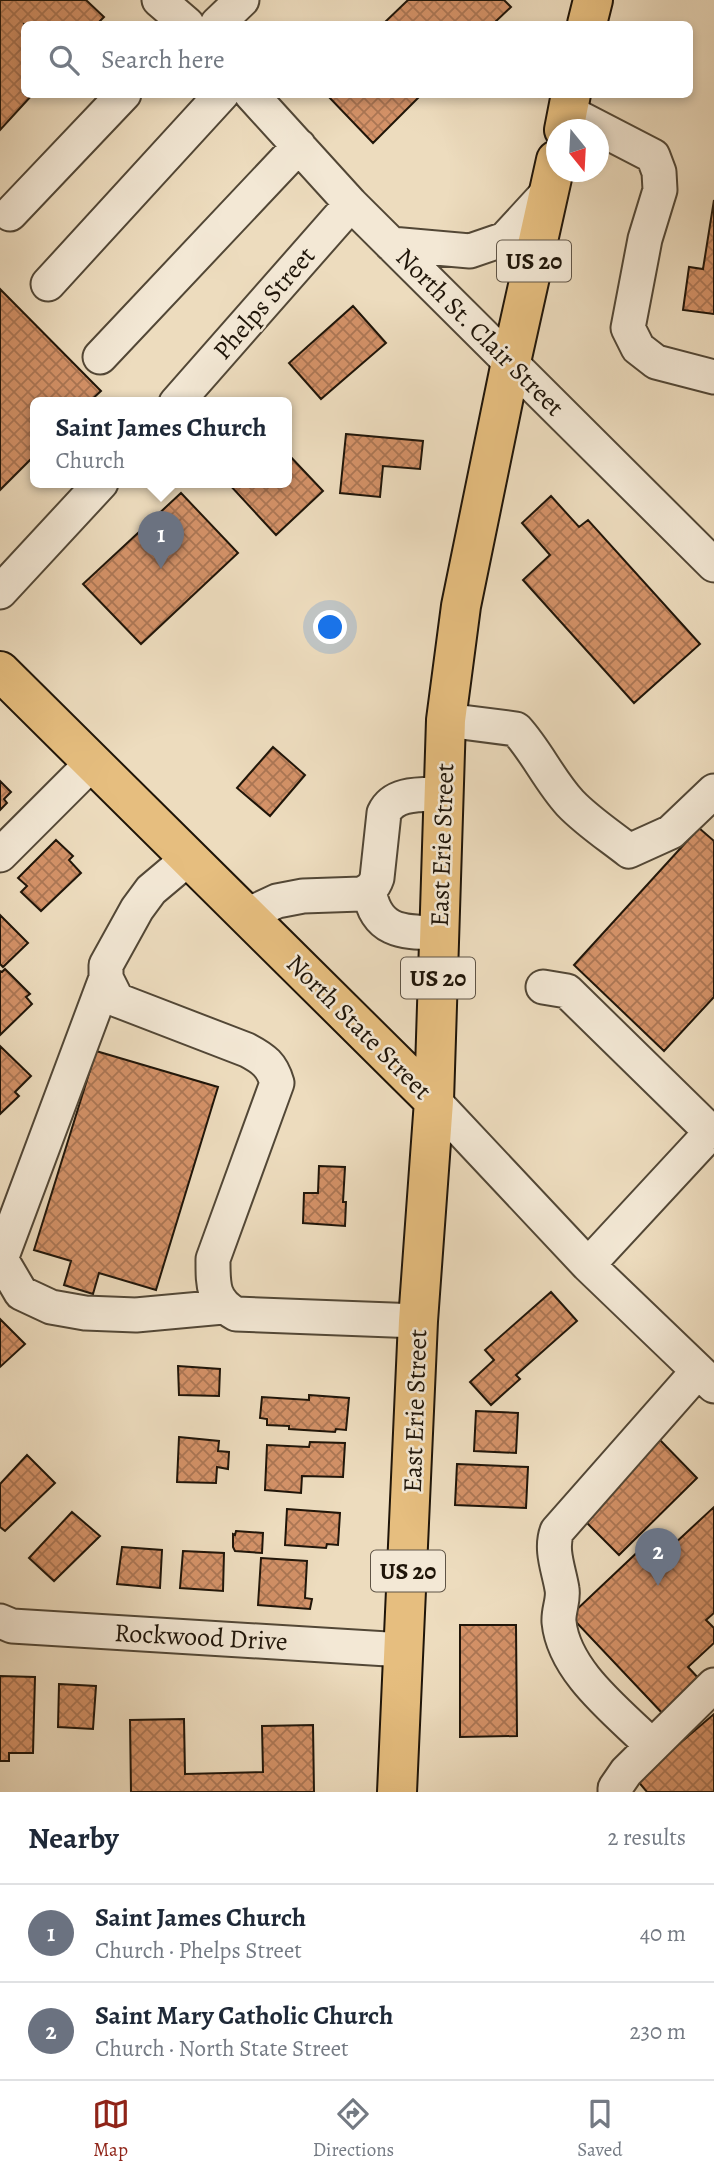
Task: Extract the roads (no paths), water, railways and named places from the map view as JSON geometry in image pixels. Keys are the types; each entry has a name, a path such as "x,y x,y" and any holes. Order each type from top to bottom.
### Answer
{"main road":[{"path":"588,21 593,0"},
{"name":"East Erie Street","path":"397,1792 418,1321 434,1101 446,720 461,606 551,182"},
{"name":"North State Street","path":"0,671 434,1101"}],"street":[{"path":"159,0 184,21"},
{"path":"220,21 242,0"},
{"path":"10,214 120,98"},
{"path":"48,284 218,98"},
{"name":"North St. Clair Street","path":"255,98 351,204 714,565"},
{"path":"567,112 653,156 659,172 660,190 645,239 628,328 638,348 656,362 714,377"},
{"path":"100,357 299,146"},
{"path":"391,244 470,251 505,240 548,182"},
{"name":"Phelps Street","path":"181,397 351,204"},
{"path":"0,592 96,488"},
{"path":"446,720 516,729 572,805 629,851 671,832 714,792"},
{"path":"0,855 93,762"},
{"path":"247,915 277,901 303,896 360,892 374,885 387,807 394,800 407,797 444,794"},
{"path":"189,858 151,890 137,909 106,965 106,978 1,1259 21,1293 51,1307 85,1313 136,1315 223,1307 236,1314 418,1321"},
{"path":"360,892 371,902 378,916 391,927 406,932 439,933"},
{"path":"106,978 117,1000 247,1050 264,1059 273,1070 276,1083 213,1259 213,1286 223,1307"},
{"path":"543,987 567,991 713,1130 588,1265"},
{"name":"North State Street","path":"434,1101 588,1265 706,1378"},
{"path":"652,1746 586,1680 567,1653 559,1621 563,1594 554,1539 557,1531 706,1378"},
{"name":"Rockwood Drive","path":"0,1621 12,1626 404,1650"},
{"path":"615,1792 626,1772 714,1685"}],"place":[{"name":"Saint James Church","path":"161,569"},
{"name":"Saint Mary Catholic Church","path":"658,1586"}]}
